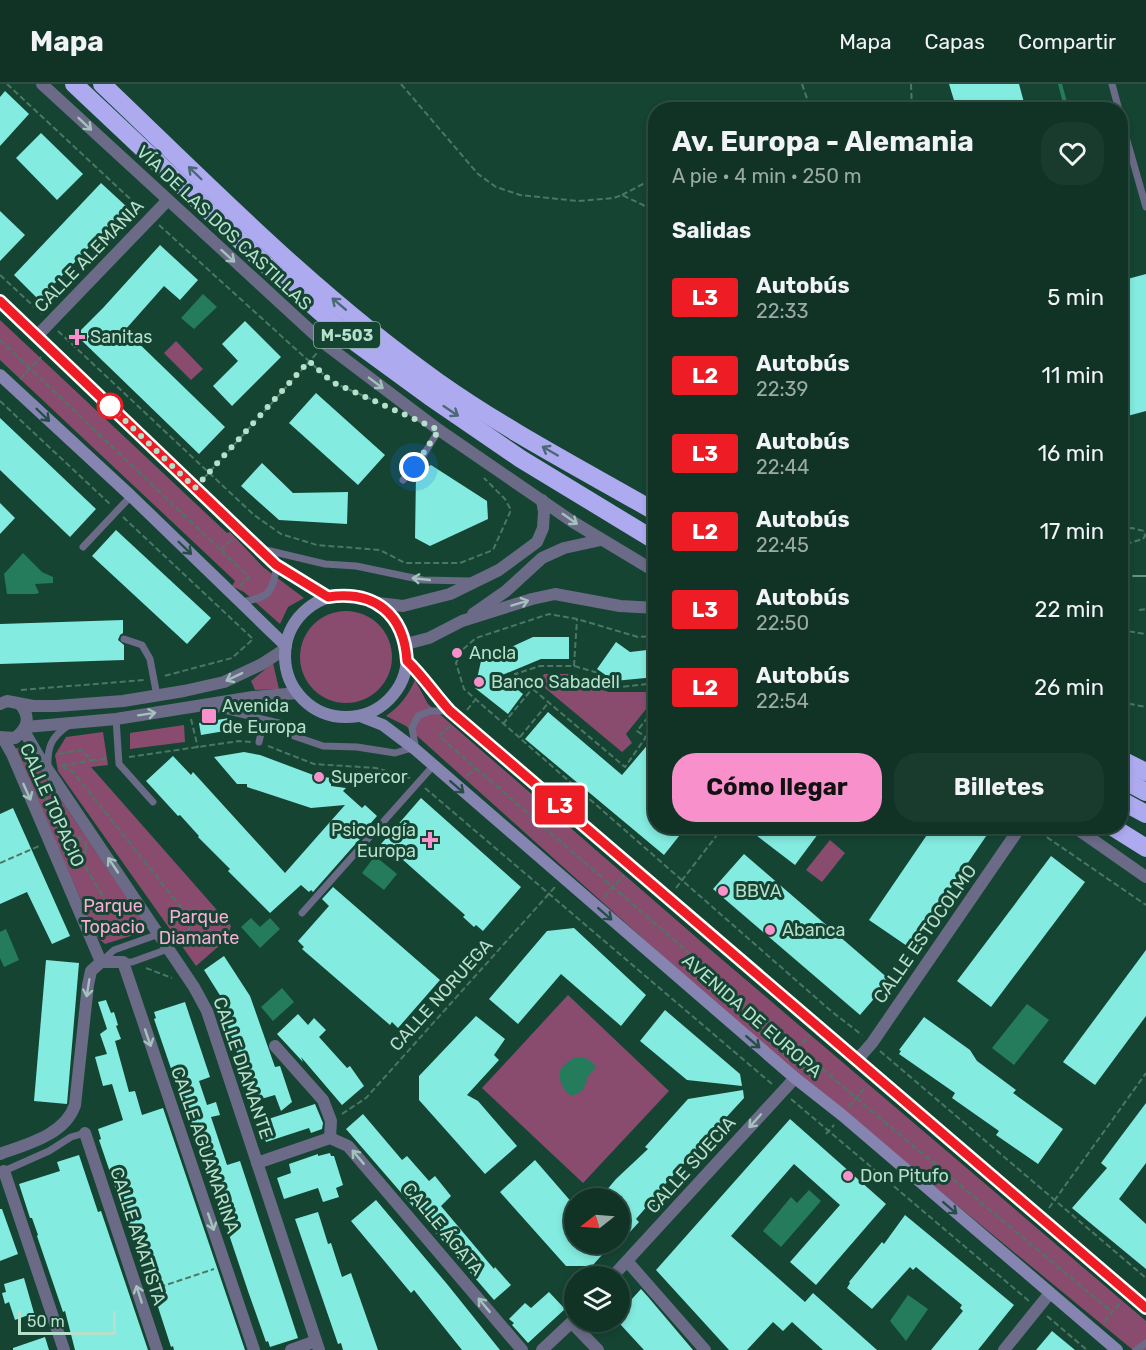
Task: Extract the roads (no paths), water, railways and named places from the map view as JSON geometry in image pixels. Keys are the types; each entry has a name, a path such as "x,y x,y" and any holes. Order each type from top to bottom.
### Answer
{"highway":[{"name":"M-503","path":"74,84 264,263 355,342 521,459 648,536"},
{"name":"M-503","path":"102,84 273,249 373,332 438,382 524,436 648,507"},
{"path":"1128,763 1146,772"},
{"path":"1128,782 1146,792"},
{"path":"1128,804 1146,814"},
{"path":"1124,834 1146,848"}],"street":[{"name":"VÍA DE LAS DOS CASTILLAS","path":"42,84 325,344 439,430 601,540 648,567"},
{"name":"CALLE ALEMANIA","path":"37,336 167,201"},
{"path":"0,302 276,565 328,597"},
{"path":"0,375 131,496 285,647"},
{"path":"378,603 391,614 406,644 407,661 402,680 393,696 378,708 360,716 337,717 315,709 297,693 286,672 285,647 295,622 309,606 328,597 345,594 378,603 403,606 450,594 479,581 499,570 537,542 543,528 542,500"},
{"path":"406,644 429,638 462,621 506,591 542,558 564,548 601,540"},
{"path":"462,621 555,594 620,606 648,608"},
{"path":"0,704 7,701 56,706 157,696 224,682 262,664 285,647"},
{"name":"AVENIDA DE EUROPA","path":"407,661 421,674 432,692 455,715 1146,1308"},
{"path":"2,738 15,738 25,729 116,719 297,693"},
{"name":"CALLE DIAMANTE","path":"20,704 28,718 25,729 49,771 135,897 194,987 207,1011 318,1346"},
{"name":"AVENIDA DE EUROPA","path":"360,716 383,725 414,749 795,1078 842,1115 1117,1350"},
{"name":"CALLE TOPACIO","path":"2,738 12,754 100,962"},
{"name":"CALLE ESTOCOLMO","path":"857,1060 872,1043 1015,834"},
{"path":"1084,834 1146,877"},
{"path":"0,1154 36,1141 55,1131 71,1116 75,1105 91,971 100,962 127,962"},
{"name":"CALLE AGUAMARINA","path":"127,962 254,1350"},
{"path":"257,1163 330,1138 331,1121 323,1100 275,1046"},
{"name":"CALLE SUECIA","path":"623,1266 795,1078"},
{"name":"CALLE AMATISTA","path":"85,1133 157,1350"},
{"name":"CALLE ÁGATA","path":"330,1138 348,1146 522,1350"},
{"path":"4,1170 64,1350"},
{"path":"627,1262 705,1350"},
{"path":"1004,1350 1050,1293"},
{"path":"542,1350 564,1330"},
{"path":"582,1332 598,1350"},
{"path":"291,1350 318,1346"}],"lane":[{"path":"1112,84 1117,102"},
{"path":"1128,144 1146,207"},
{"path":"403,480 424,454 439,430"},
{"path":"83,547 131,496"},
{"path":"258,548 325,564 356,566 423,580 479,581"},
{"path":"241,602 263,598 273,588 276,565"},
{"path":"124,639 142,645 150,658 157,696"},
{"path":"208,706 279,723 294,735 323,746 357,747 395,753 414,749 412,729 418,716 430,711 455,715"},
{"path":"116,719 119,764 153,802"},
{"path":"259,742 264,720"},
{"path":"49,771 48,754 56,734 72,723"},
{"path":"302,913 433,766"},
{"path":"100,962 114,950 159,934"},
{"path":"127,962 168,949"},
{"path":"4,1170 49,1151 70,1137 85,1133"},
{"path":"1136,1350 1146,1343"}],"waterway":[{"path":"1060,84 1065,102"}],"tram line":[{"path":"1133,576 1146,576"}],"place":[{"name":"Sanitas","path":"77,337"},
{"name":"Ancla","path":"457,653"},
{"name":"Banco Sabadell","path":"479,682"},
{"name":"Avenida de Europa","path":"209,716"},
{"name":"Supercor","path":"319,777"},
{"name":"Psicología Europa","path":"430,840"},
{"name":"BBVA","path":"723,891"},
{"name":"Abanca","path":"770,930"},
{"name":"Don Pitufo","path":"848,1176"}],"park label":[{"name":"Parque Topacio","path":"113,916"},
{"name":"Parque Diamante","path":"199,927"}]}
